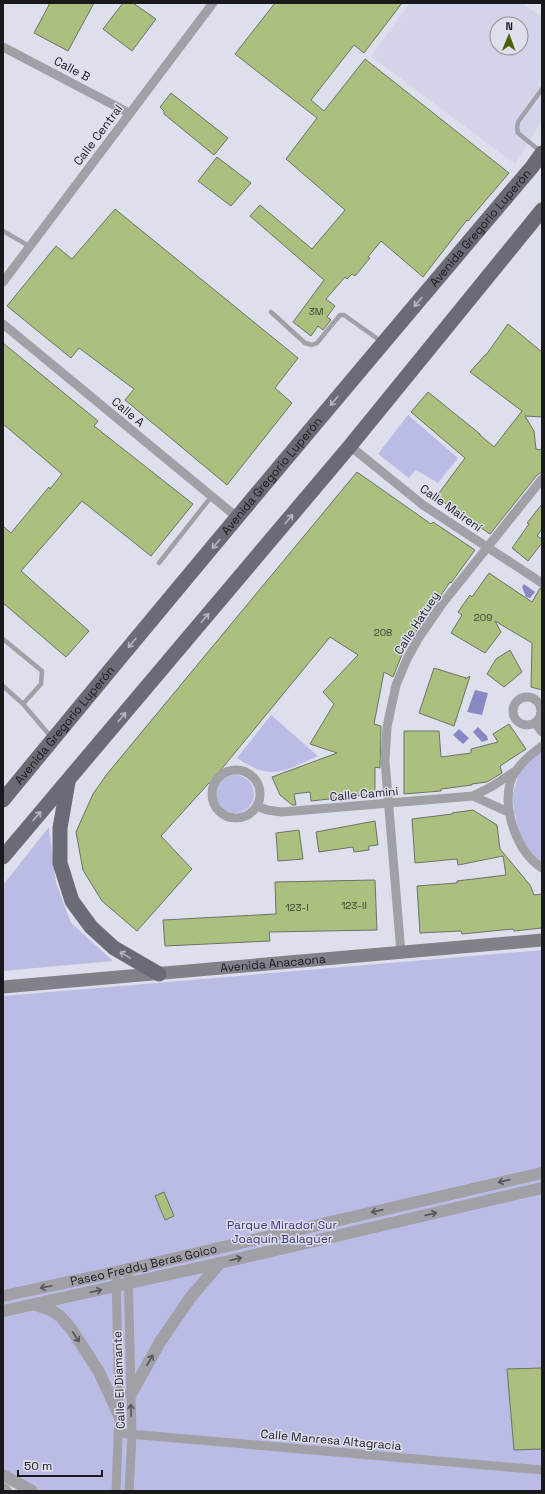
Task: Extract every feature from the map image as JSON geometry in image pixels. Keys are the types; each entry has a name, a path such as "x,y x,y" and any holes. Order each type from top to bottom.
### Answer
{"main road":[{"name":"Avenida Gregorio Luperón","path":"3,800 117,661 383,343 537,167 542,153"},
{"path":"532,222 536,206 542,198"},
{"path":"3,857 68,782 350,446 542,210"},
{"path":"68,782 60,828 60,863 72,901 91,926 114,948 159,974"},
{"path":"3,846 8,845 19,837"},
{"name":"Avenida Anacaona","path":"3,987 542,940"}],"street":[{"name":"Calle Central","path":"3,282 6,271 29,246 213,3"},
{"name":"Calle B","path":"3,47 129,113"},
{"name":"Calle A","path":"3,324 238,518"},
{"name":"Calle Mairení","path":"350,446 423,505 542,583"},
{"name":"Calle Hatuey","path":"401,953 385,761 387,727 396,685 402,669 418,639 442,604 542,479"},
{"path":"535,723 542,732"},
{"path":"542,746 529,755 517,770 510,782 509,798 512,825 518,840 526,853 542,868"},
{"path":"231,770 246,772 258,783 260,799 257,806 252,813 237,819 229,818 221,814 212,801 211,793 217,778 223,773 231,770"},
{"name":"Calle Camini","path":"257,806 267,810 282,812 473,796 491,787 517,770"},
{"path":"473,796 510,813"},
{"name":"Paseo Freddy Beras Goico","path":"3,1296 122,1270 542,1172"},
{"name":"Paseo Freddy Beras Goico","path":"3,1311 116,1287 542,1188"},
{"path":"131,1394 160,1342 190,1298 220,1263"},
{"name":"Calle El Diamante","path":"122,1270 128,1284 132,1435 129,1491"},
{"name":"Calle El Diamante","path":"116,1491 119,1415 116,1287 122,1270"},
{"path":"36,1305 51,1310 72,1330 99,1372 119,1415"},
{"name":"Calle Manresa Altagracia","path":"118,1433 542,1470"},
{"path":"3,1475 32,1491"}],"lane":[{"path":"542,89 518,122 517,128 518,133 542,153"},
{"path":"3,232 29,246"},
{"path":"271,312 305,343 312,345 317,343 340,315 344,314 383,343"},
{"path":"158,563 211,497"},
{"path":"3,638 42,671 43,677 41,684 23,704"},
{"path":"3,686 23,704 53,740"}],"shaded area":[{"path":"410,3 522,3 542,17 542,120 515,164 371,56"},
{"path":"524,584 535,592 530,598 526,597 522,587"},
{"path":"475,690 488,693 482,715 467,712"},
{"path":"478,727 487,736 488,740 482,742 473,732"},
{"path":"459,729 469,738 463,744 453,735"}],"green space":[{"path":"408,415 458,458 438,483 416,470 409,478 378,454"},
{"path":"271,715 318,756 278,772 260,770 237,758"},
{"path":"542,749 542,864 519,836 512,797 520,770"},
{"path":"231,775 239,775 249,780 253,787 253,801 249,808 239,813 231,813 221,808 219,805 216,798 216,790 221,780 224,778"},
{"path":"49,827 56,883 71,923 113,961 3,971 3,885"},
{"name":"Parque Mirador Sur Joaquín Balaguer","path":"542,950 542,1491 41,1491 3,1469 3,996"}],"building":[{"path":"50,3 94,3 68,51 34,33"},
{"path":"123,3 133,3 156,19 132,51 103,29"},
{"path":"275,3 402,3 364,53 354,45 311,100 324,111 365,59 509,173 468,221 467,220 423,277 381,241 368,257 370,258 355,276 352,274 347,279 345,277 326,299 335,306 327,317 331,320 323,330 318,326 311,336 293,322 324,280 250,216 260,205 312,249 345,210 286,159 317,118 235,54"},
{"path":"171,93 228,138 214,155 164,114 164,111 160,107"},
{"path":"217,157 251,183 231,206 198,181"},
{"path":"115,209 298,358 275,388 292,403 227,485 125,400 134,389 79,348 71,358 7,306 56,246 72,259"},
{"path":"508,324 542,352 542,417 525,416 534,431 536,449 542,450 542,472 537,475 490,534 436,497 465,458 411,412 428,392 494,447 522,411 470,372 486,355"},
{"path":"3,343 98,421 94,426 193,504 151,556 82,501 21,571 89,631 66,657 3,603 3,526 11,533 49,487 50,489 62,474 3,424"},
{"path":"357,472 431,524 433,522 475,550 451,583 450,582 413,636 401,657 393,677 384,672 374,724 381,726 380,768 375,767 375,794 311,801 310,792 294,794 296,805 292,805 280,795 272,777 337,753 310,744 334,704 323,692 358,655 330,637 210,783 161,836 192,869 137,931 102,901 83,870 76,832 93,794 107,774"},
{"path":"542,504 542,529 537,536 542,539 542,543 528,561 512,548 529,524 527,523"},
{"path":"489,573 532,602 540,588 542,589 542,690 531,687 532,643 495,621 501,632 485,653 451,633 462,615 458,612 470,595 472,597"},
{"path":"510,650 522,672 504,687 487,674 496,659"},
{"path":"434,668 466,678 465,679 470,676 454,726 419,713"},
{"path":"509,724 526,749 500,766 502,773 487,782 441,789 441,791 404,794 404,731 439,731 441,757 471,753 471,749 498,742 493,734"},
{"path":"473,810 497,825 500,849 530,885 534,895 542,894 542,928 462,934 461,931 420,933 417,886 457,883 457,881 506,875 503,856 458,865 457,859 415,863 412,819"},
{"path":"375,821 378,845 369,846 369,850 354,852 353,847 319,852 316,832"},
{"path":"299,830 303,859 278,861 276,833"},
{"path":"375,880 377,930 269,932 270,941 165,946 163,920 276,914 275,882"},
{"path":"164,1192 174,1216 165,1220 155,1196"},
{"path":"542,1368 542,1449 514,1450 507,1369"}]}
